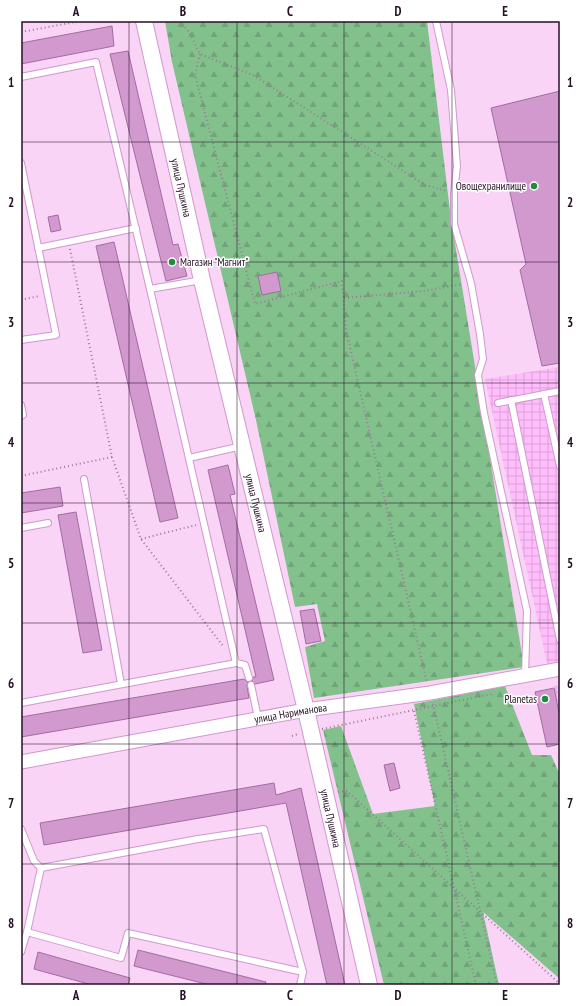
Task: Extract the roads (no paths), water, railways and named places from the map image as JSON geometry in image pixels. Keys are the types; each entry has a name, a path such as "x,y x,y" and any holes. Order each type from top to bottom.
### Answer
{"street":[{"name":"улица Пушкина","path":"144,21 202,280 306,710 369,985"},
{"name":"улица Нариманова","path":"21,762 258,718 430,693 560,669"}],"lane":[{"path":"436,21 451,90 457,166 454,194 454,224 470,283 480,334 483,359 478,375 484,413 527,611 525,675"},
{"path":"21,77 96,62 136,228 236,663"},
{"path":"21,163 56,335 21,340"},
{"path":"38,248 136,228"},
{"path":"150,289 202,280"},
{"path":"498,403 560,391"},
{"path":"544,394 560,466"},
{"path":"511,400 560,640"},
{"path":"21,405 23,415 21,416"},
{"path":"189,458 242,446"},
{"path":"84,479 121,684"},
{"path":"21,528 48,523"},
{"path":"21,703 236,663 245,666 249,678"},
{"path":"251,685 258,718"},
{"path":"41,868 264,828 303,972 300,985"},
{"path":"21,829 34,861 41,868"},
{"path":"21,952 27,932 41,868"},
{"path":"27,932 121,958 128,933 303,972"}],"place":[{"name":"Овощехранилище","path":"534,186"},
{"name":"Магазин \"Магнит\"","path":"172,262"},
{"name":"Planetas","path":"545,699"}]}
